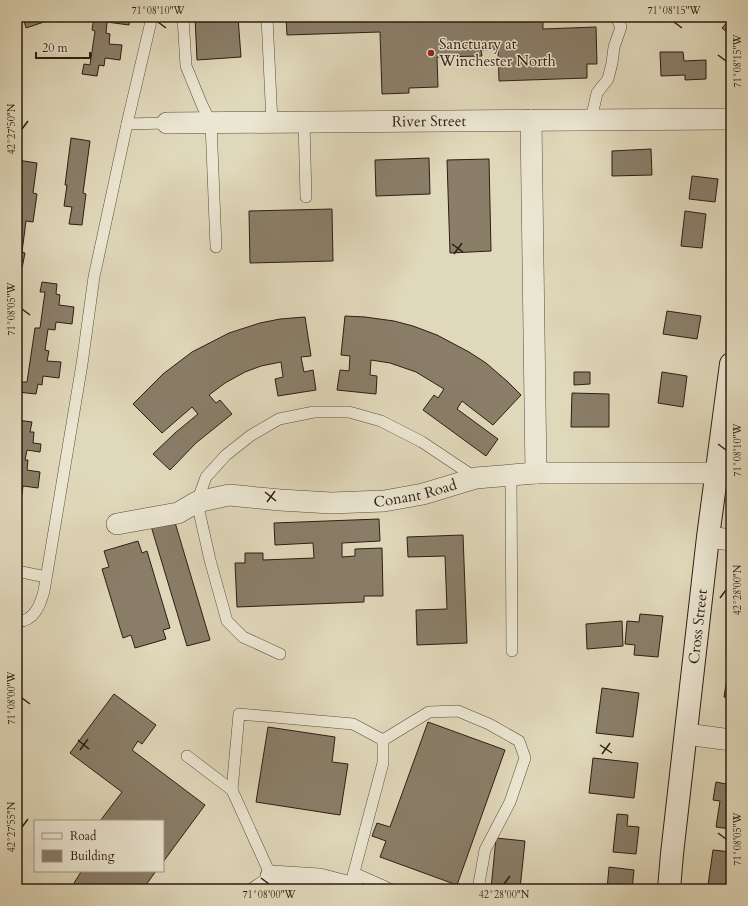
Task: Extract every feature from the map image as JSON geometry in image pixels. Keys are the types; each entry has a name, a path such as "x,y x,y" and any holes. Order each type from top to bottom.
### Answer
{"street":[{"name":"River Street","path":"167,124 731,119"},
{"path":"531,120 536,473"},
{"name":"Cross Street","path":"669,889 708,537 730,373"},
{"name":"Conant Road","path":"117,524 178,513 197,502 230,495 331,503 384,501 423,494 476,478 511,475 536,473 716,473"},
{"path":"708,537 731,540"},
{"path":"686,734 731,740"},
{"path":"271,882 319,879 352,883"}],"lane":[{"path":"17,622 30,619 41,602 82,364 94,277 152,17"},
{"path":"183,17 186,66 211,123 216,247"},
{"path":"267,17 272,123"},
{"path":"591,120 597,93 608,79 614,47 621,27 616,17"},
{"path":"304,122 306,197"},
{"name":"River Street","path":"127,124 167,124"},
{"path":"280,654 243,638 227,621 210,560 197,502 206,477 226,455 250,436 279,420 314,412 349,412 381,421 422,442 476,478"},
{"path":"511,475 512,650"},
{"path":"17,571 46,577"},
{"path":"383,740 429,712 458,711 489,724 519,740 525,758 510,802 485,850 478,889"},
{"path":"251,889 271,882 232,790 239,714 353,724 383,740"},
{"path":"383,740 383,763 352,883 390,889"},
{"path":"187,756 232,790"}],"building":[{"path":"23,17 52,17 53,19 26,28"},
{"path":"94,17 130,18 129,25 107,22 106,33 110,34 109,44 122,45 120,60 105,58 104,66 99,65 97,76 82,74 84,64 90,65 95,31 92,30"},
{"path":"195,17 238,17 241,57 197,60"},
{"name":"Sanctuary at Winchester North","path":"286,17 546,17 546,19 543,19 543,29 596,27 597,64 587,64 587,78 499,81 498,49 481,50 482,56 437,57 438,87 409,88 409,93 382,94 380,32 287,35"},
{"path":"731,18 731,35 722,28"},
{"path":"660,52 683,52 684,61 706,60 706,79 685,80 685,75 661,76"},
{"path":"71,138 90,141 83,193 86,194 82,225 69,224 72,207 64,206"},
{"path":"651,149 652,175 612,176 612,151"},
{"path":"429,158 430,194 376,196 375,160"},
{"path":"489,159 491,251 450,253 447,160"},
{"path":"17,160 37,163 33,193 37,194 33,222 26,221 22,252 25,253 22,268 17,268"},
{"path":"692,176 718,179 715,202 689,199"},
{"path":"332,209 333,261 250,263 249,211"},
{"path":"685,211 706,214 702,248 681,246"},
{"path":"42,282 57,284 56,294 60,295 59,305 74,307 72,324 56,322 55,330 48,329 45,350 49,351 47,361 61,362 59,378 43,376 42,385 38,384 36,394 18,392 20,382 27,382 35,328 40,328 45,292 40,292"},
{"path":"667,311 701,316 697,339 663,334"},
{"path":"345,316 394,321 437,335 486,363 508,382 521,395 493,425 462,401 457,409 498,439 486,456 423,410 434,395 438,398 444,389 416,372 390,363 371,360 370,375 377,376 376,394 337,390 340,370 349,371 350,356 341,355"},
{"path":"305,317 311,356 301,357 304,372 313,370 316,390 278,396 275,379 283,377 281,362 261,366 245,372 225,383 209,395 216,403 220,400 232,414 196,443 170,470 153,454 198,414 192,407 162,433 133,404 163,374 192,352 229,333 260,323 280,319"},
{"path":"574,372 590,372 590,384 574,385"},
{"path":"662,372 687,376 683,407 658,403"},
{"path":"572,393 609,394 609,427 571,427"},
{"path":"17,420 32,422 30,432 34,432 33,443 41,444 40,452 27,450 25,460 28,460 27,470 40,472 38,488 23,486 22,494 18,494 17,504"},
{"path":"174,519 210,640 187,646 151,526"},
{"path":"379,519 380,541 342,543 342,557 355,556 355,549 382,548 383,596 364,596 364,602 237,607 235,563 245,563 245,553 263,553 263,560 314,558 313,543 275,545 274,523"},
{"path":"463,535 467,643 417,645 416,610 447,609 445,556 408,557 407,537"},
{"path":"138,541 142,553 147,551 170,628 163,630 166,639 135,648 131,635 123,638 102,569 109,567 104,551"},
{"path":"640,614 663,616 658,657 634,655 635,645 625,644 627,621 639,622"},
{"path":"622,621 623,646 587,649 586,624"},
{"path":"731,653 731,698 724,697"},
{"path":"602,688 639,693 633,737 596,733"},
{"path":"114,694 156,725 142,744 138,741 132,750 205,805 164,861 164,820 101,820 122,792 70,753"},
{"path":"428,722 505,750 457,885 380,857 386,841 372,836 377,823 390,827"},
{"path":"268,727 335,737 332,762 348,764 340,815 256,802"},
{"path":"593,758 638,763 634,798 589,793"},
{"path":"716,782 731,785 731,829 716,827 720,801 713,800"},
{"path":"617,814 628,815 627,826 639,827 636,854 613,852"},
{"path":"496,838 525,841 520,889 491,889"},
{"path":"713,850 731,852 731,888 708,885"},
{"path":"609,867 634,870 632,889 607,889"},
{"path":"81,872 155,872 143,889 82,889 74,883"}],"place":[{"name":"Sanctuary at Winchester North","path":"431,53"}]}
